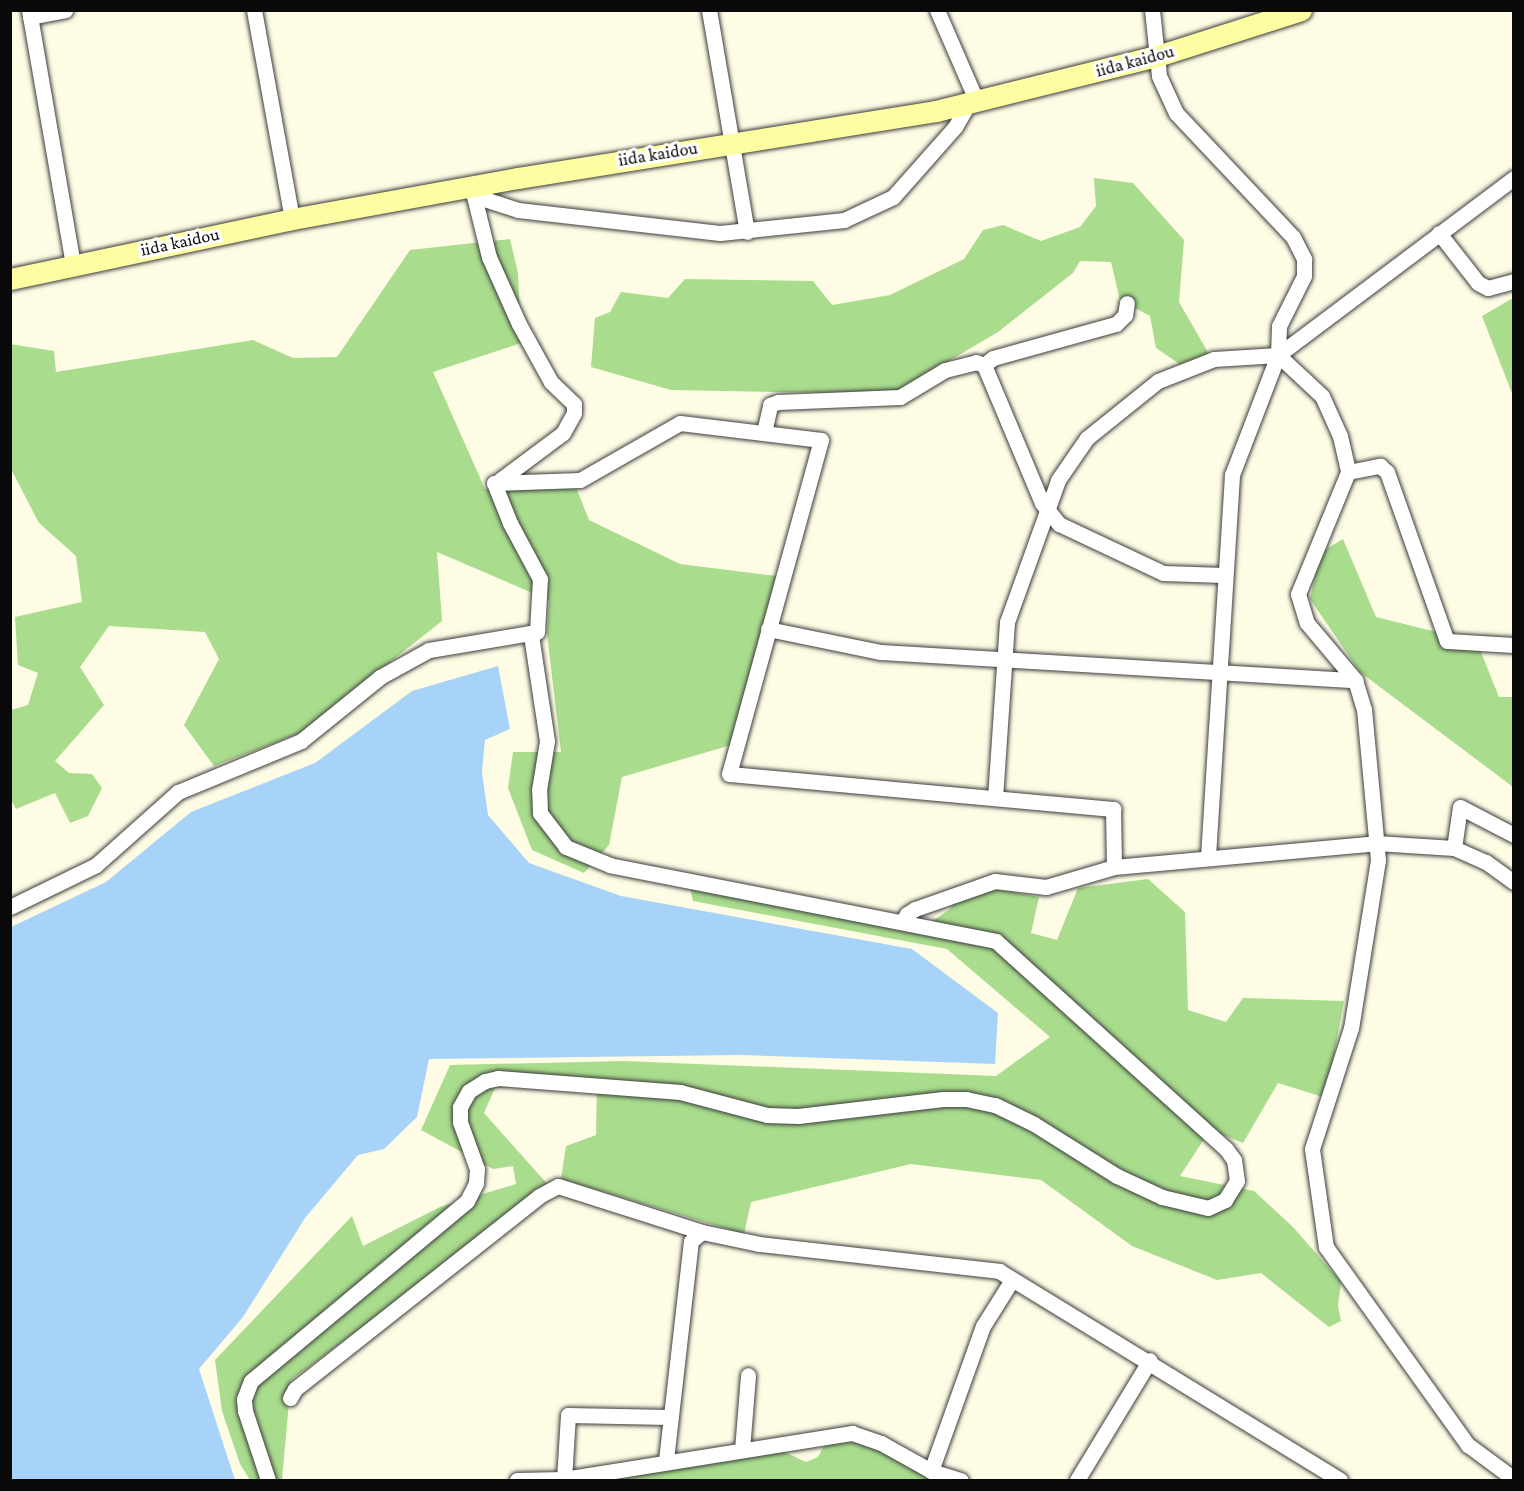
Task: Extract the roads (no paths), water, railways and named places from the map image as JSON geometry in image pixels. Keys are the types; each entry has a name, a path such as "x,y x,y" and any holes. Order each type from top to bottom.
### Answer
{"main road":[{"name":"iida kaidou","path":"10,279 292,219 473,191 730,143 973,102 1157,56 1301,10"}],"street":[{"path":"65,10 30,14 74,264"},
{"path":"254,10 292,219"},
{"path":"709,10 747,232"},
{"path":"473,191 518,210 652,228 747,232 844,220 893,197 955,127 973,102 937,10"},
{"path":"1152,10 1157,56 1167,97 1186,126 1293,237 1302,252 1304,276 1279,326 1278,355 1232,475 1208,856"},
{"path":"996,798 1007,622 1058,480 1087,438 1158,381 1214,359 1278,355 1514,178"},
{"path":"473,191 489,257 519,324 551,382 574,404 574,413 562,433 514,473 494,483"},
{"path":"1439,233 1478,283 1488,288 1514,281"},
{"path":"984,365 993,358 1116,324 1125,315 1127,303"},
{"path":"1278,355 1322,396 1340,436 1348,472 1298,594 1307,623 1355,680 1364,709 1376,843 1376,884 1355,982 1351,1029 1312,1149 1326,1247 1468,1445 1514,1479"},
{"path":"764,432 770,405 778,402 900,397 945,370 976,362 984,365 1003,417 1048,513 1059,524 1163,573 1224,575"},
{"path":"494,483 580,480 672,424 764,432 820,440 729,774 1113,809 1114,867"},
{"path":"1348,472 1380,466 1387,472 1447,641 1514,645"},
{"path":"10,907 96,865 178,792 301,741 380,677 429,650 487,638 531,635 537,632 540,579 510,524 494,483"},
{"path":"768,629 880,652 1004,662 1355,680"},
{"path":"268,1480 245,1411 244,1399 251,1381 467,1201 476,1183 477,1169 460,1122 460,1107 469,1091 485,1081 498,1078 680,1092 767,1115 798,1116 943,1098 966,1099 995,1105 1034,1124 1117,1176 1162,1197 1208,1208 1232,1194 1237,1170 1226,1149 1008,948 996,941 609,865 566,847 540,813 539,790 547,741 531,635"},
{"path":"1454,848 1460,807 1514,835"},
{"path":"903,921 907,914 915,909 995,881 1046,887 1114,867 1208,856 1376,843 1454,848 1512,876"},
{"path":"290,1398 296,1389 548,1190 563,1187 702,1232 759,1244 999,1270 1012,1280 1150,1360 1340,1480"},
{"path":"666,1460 669,1417 691,1241 702,1232"},
{"path":"931,1471 983,1326 1012,1280"},
{"path":"1077,1480 1150,1360"},
{"path":"742,1450 748,1376"},
{"path":"564,1479 568,1414 669,1417"},
{"path":"517,1480 564,1479 666,1460 852,1433 880,1443 931,1471 961,1480"}],"water":[{"path":"498,666 510,729 485,740 482,772 488,815 529,863 621,896 912,949 998,1013 995,1064 740,1055 429,1059 417,1117 384,1149 358,1155 305,1218 243,1317 199,1369 235,1480 11,1480 11,927 106,882 191,812 315,763 412,691"}]}
